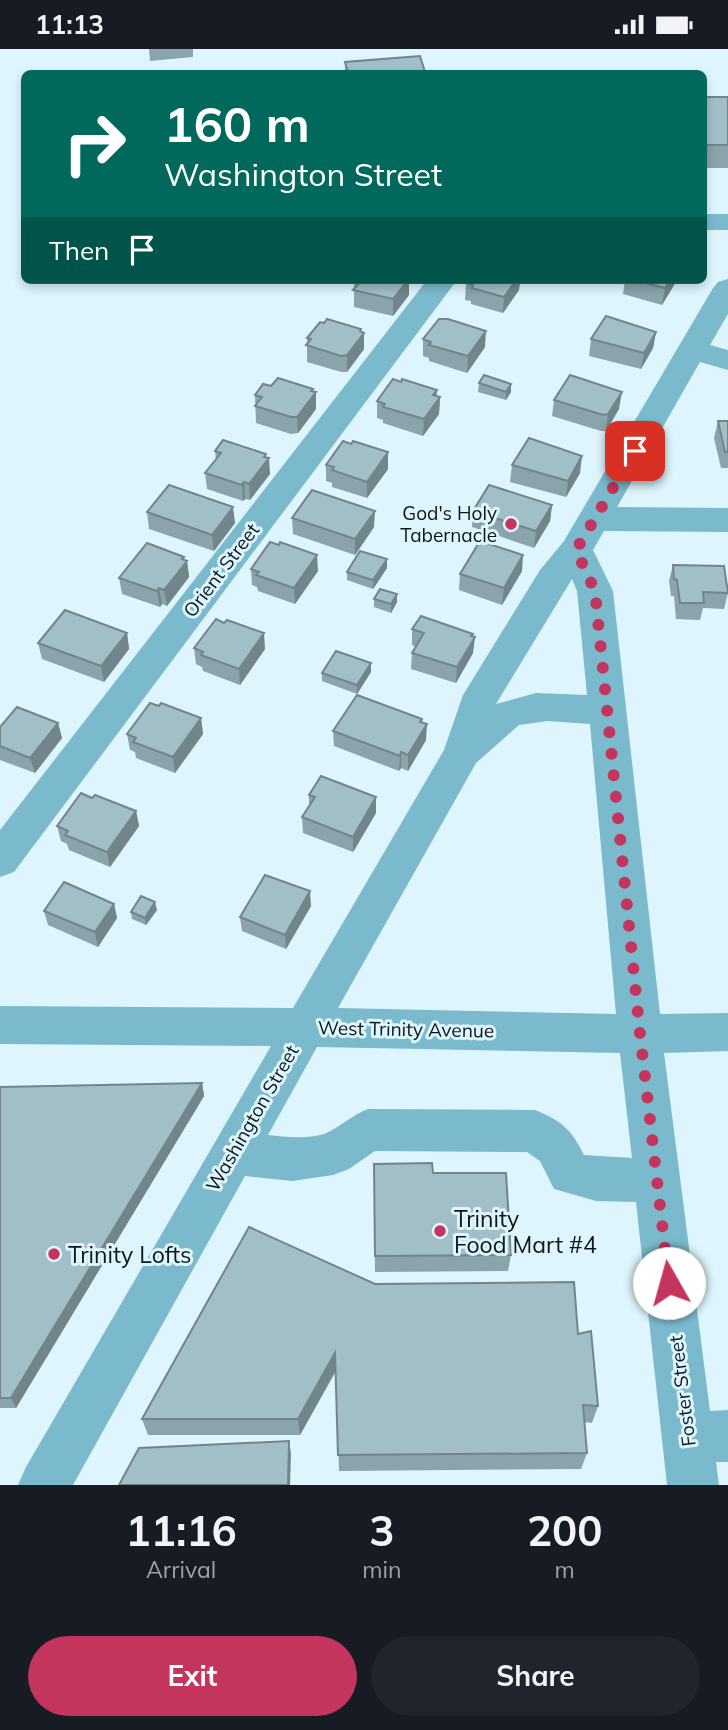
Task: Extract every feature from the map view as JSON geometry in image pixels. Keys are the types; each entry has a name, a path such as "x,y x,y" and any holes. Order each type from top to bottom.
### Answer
{"street":[{"path":"707,222 728,222"},
{"name":"Orient Street","path":"0,860 439,284"},
{"name":"Washington Street","path":"44,1485 462,752 476,705 552,579 585,535 728,288"},
{"path":"693,350 728,360"},
{"path":"585,535 728,520"},
{"name":"Foster Street","path":"585,535 595,591 657,1181 703,1453"},
{"name":"Washington Street","path":"462,752 513,712 538,708 606,711"},
{"name":"West Trinity Avenue","path":"0,1025 304,1027 640,1034 728,1032"},
{"path":"232,1153 292,1159 333,1154 368,1130 535,1131 556,1146 570,1174 596,1179 657,1181"}],"building":[{"path":"420,56 424,70 347,70 345,62"},
{"path":"707,97 728,97 728,145 707,145"},
{"path":"358,284 405,284 393,299 353,290"},
{"path":"470,284 513,284 504,297 472,288 473,285"},
{"path":"650,284 668,284 665,288"},
{"path":"606,316 656,332 644,353 591,339"},
{"path":"327,319 361,329 364,333 347,355 341,356 306,345 311,339 307,338 320,322 324,323"},
{"path":"439,319 448,319 486,331 468,356 429,345 431,342 423,339"},
{"path":"484,375 511,384 506,392 479,383"},
{"path":"570,375 622,392 608,414 603,415 554,400"},
{"path":"278,378 316,392 297,417 255,406 262,397 255,395 263,384 271,386"},
{"path":"393,379 401,382 402,379 437,390 433,395 440,397 424,419 383,407 385,404 377,401"},
{"path":"718,421 728,421 728,452 725,452"},
{"path":"529,438 582,456 568,481 512,465"},
{"path":"223,440 266,454 264,457 269,458 249,484 244,482 242,485 205,473 221,453 215,451"},
{"path":"343,441 351,444 353,441 388,452 367,482 332,470 334,467 326,465"},
{"path":"169,485 233,507 212,535 147,512"},
{"path":"489,485 552,505 536,531 473,511"},
{"path":"312,490 375,511 355,539 292,518"},
{"path":"480,541 523,555 504,588 460,574"},
{"path":"270,542 279,545 280,542 317,555 294,588 256,575 259,572 251,569"},
{"path":"147,543 184,557 182,559 187,561 164,590 159,588 157,591 119,578"},
{"path":"360,551 387,559 373,580 347,572"},
{"path":"673,565 724,566 728,593 703,592 704,603 680,603"},
{"path":"380,589 397,594 391,604 374,599"},
{"path":"65,610 127,633 101,666 38,643"},
{"path":"421,616 473,634 471,636 475,637 457,667 412,653 424,633 412,629"},
{"path":"216,619 224,623 227,620 264,633 239,669 201,655 203,652 194,648"},
{"path":"336,651 371,663 357,685 322,673"},
{"path":"357,695 422,719 420,722 427,724 408,755 401,752 400,756 333,731"},
{"path":"150,703 159,706 161,703 201,718 173,757 133,742 136,738 127,734"},
{"path":"17,707 58,723 30,758 0,746 0,727"},
{"path":"321,776 376,797 353,837 302,817 315,797 309,795"},
{"path":"81,793 92,798 95,795 136,811 107,852 65,835 68,831 57,826"},
{"path":"265,875 310,891 285,935 240,917"},
{"path":"64,882 114,904 95,932 44,911"},
{"path":"141,896 155,902 145,918 131,912"},
{"name":"Trinity Lofts","path":"202,1083 11,1398 0,1398 0,1087"},
{"name":"Trinity Food Mart #4","path":"432,1163 433,1173 506,1173 511,1255 375,1256 374,1164"},
{"path":"249,1227 375,1284 574,1282 578,1334 591,1331 598,1406 583,1405 587,1453 338,1455 335,1353 298,1419 142,1419"},
{"path":"289,1441 288,1485 119,1485 139,1448"}],"place":[{"name":"God's Holy Tabernacle","path":"511,524"},
{"name":"Trinity Food Mart #4","path":"440,1231"},
{"name":"Trinity Lofts","path":"54,1254"}],"route":[{"path":"635,451 576,550 595,591 640,1034 669,1283"}]}
